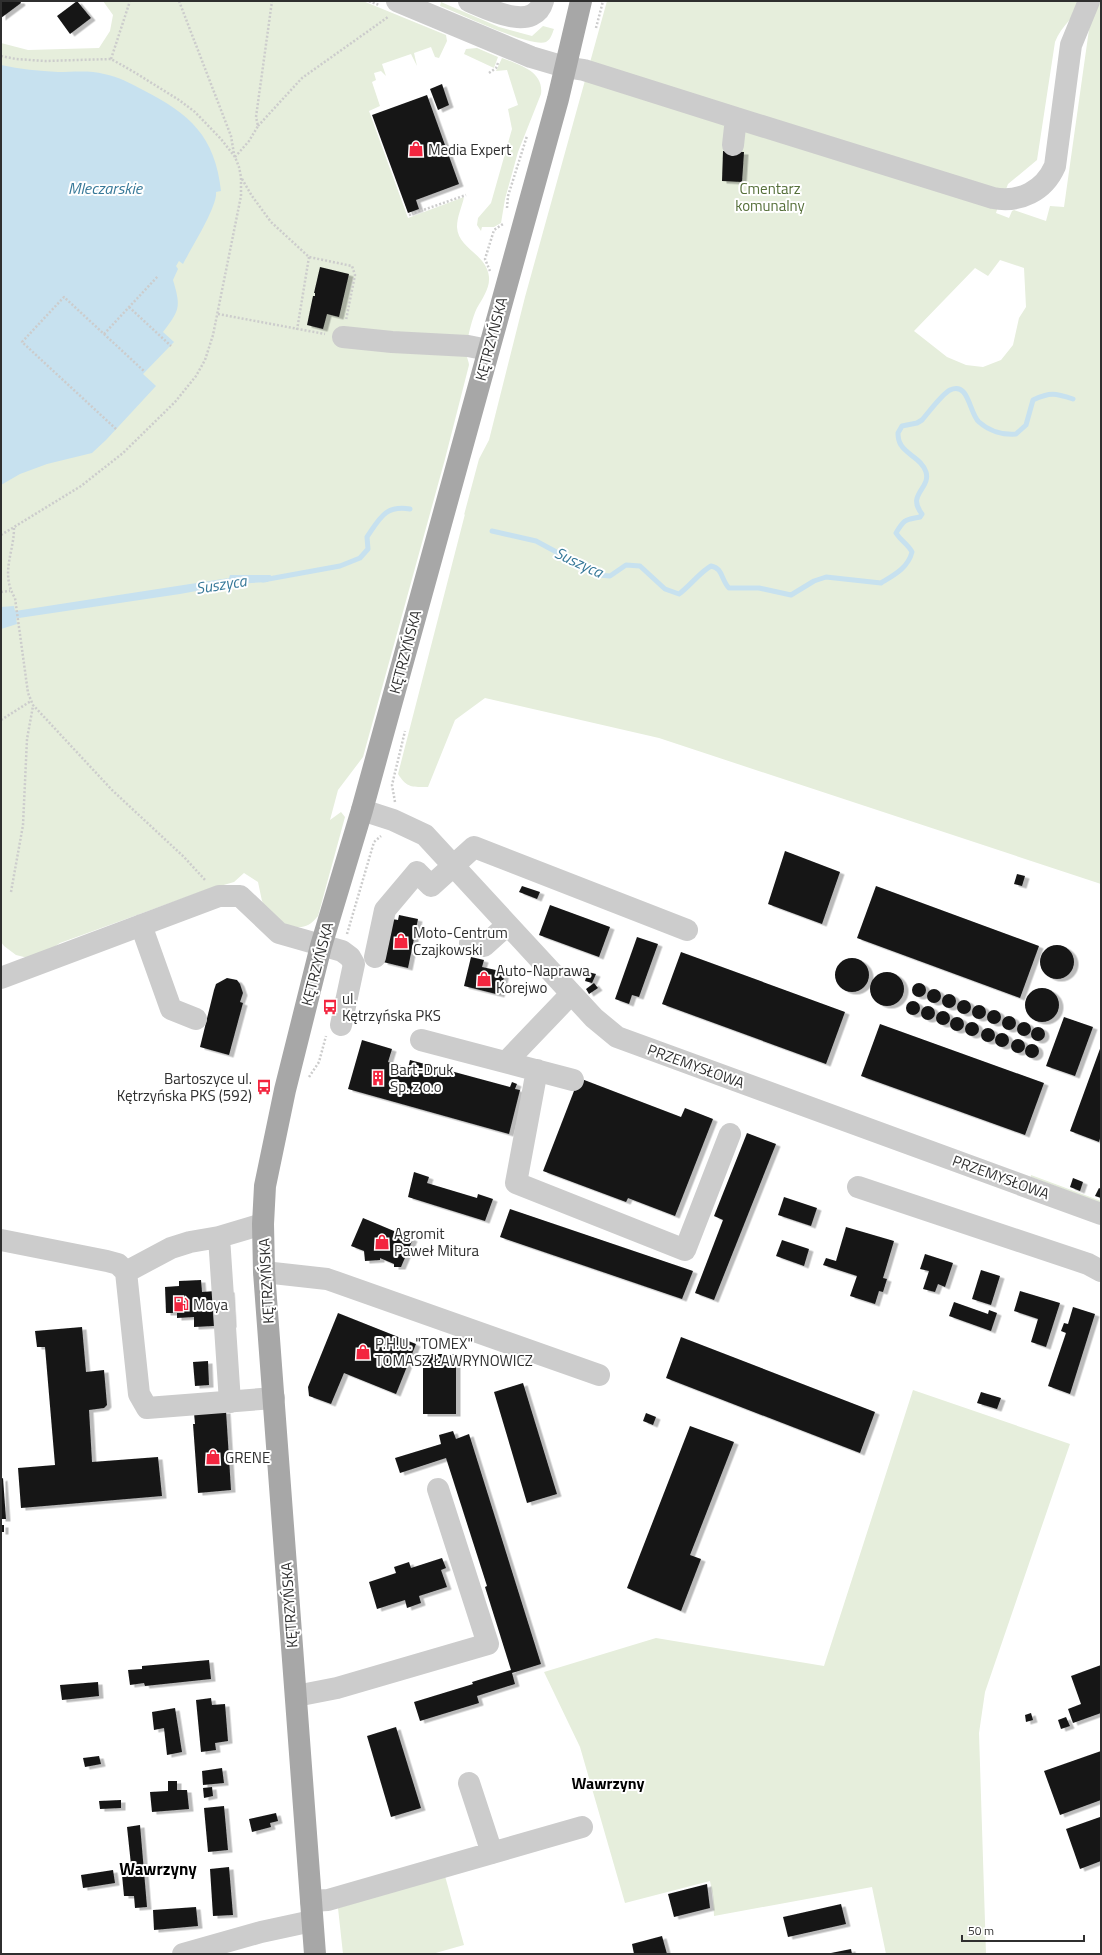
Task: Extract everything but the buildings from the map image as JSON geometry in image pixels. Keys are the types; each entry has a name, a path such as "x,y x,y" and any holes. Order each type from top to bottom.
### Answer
{"main road":[{"name":"KĘTRZYŃSKA","path":"315,1954 264,1272 263,1224 265,1186 274,1135 321,946 362,810 565,67 581,1"}],"street":[{"path":"469,1 503,14 524,18 535,13 543,1"},
{"path":"389,8 420,5 531,57 565,67 584,70 993,198 1014,200 1027,196 1039,188 1050,177 1055,166 1072,45 1089,1"},
{"path":"733,145 736,118"},
{"path":"343,337 392,342 462,345 488,350"},
{"name":"PRZEMYSŁOWA","path":"362,810 393,820 425,835 571,994 594,1018 617,1037 1101,1214"},
{"path":"375,957 385,910 417,872 431,886 474,847 687,930"},
{"path":"1,977 219,896 240,896 279,933 346,953 354,964 341,1025"},
{"path":"141,925 171,1009 196,1019"},
{"path":"470,943 484,946 507,925"},
{"path":"506,1062 571,994"},
{"path":"421,1040 573,1080"},
{"path":"537,1070 516,1183 685,1250 730,1134"},
{"path":"858,1187 1088,1264 1101,1271"},
{"path":"126,1272 171,1248 190,1242 219,1237 263,1224"},
{"path":"219,1237 230,1402"},
{"path":"1,1240 107,1261 118,1264 126,1272 140,1394 147,1408 274,1398"},
{"path":"264,1272 326,1280 599,1375"},
{"path":"296,1696 337,1688 488,1644 438,1489"},
{"path":"469,1783 492,1853"},
{"path":"183,1954 261,1932 311,1911 328,1900 582,1827"}],"path":[{"path":"111,59 130,1"},
{"path":"179,1 231,136 235,156 242,177 252,196 271,222 309,257 352,266 355,274 343,337 297,330 218,314"},
{"path":"258,126 256,117 272,1"},
{"path":"368,1 389,8"},
{"path":"235,156 249,141 258,126 302,78 389,8"},
{"path":"1,56 16,59 45,61 111,59 156,85 195,112 212,128 235,156"},
{"path":"506,215 508,196 521,151 530,129"},
{"path":"1,535 81,486 123,453 165,412 188,386 205,360 218,314 241,196 242,177"},
{"path":"408,215 466,195"},
{"path":"491,274 485,259 494,230 505,222"},
{"path":"297,330 309,257"},
{"path":"104,334 158,276"},
{"path":"116,430 22,342 64,297 145,372"},
{"path":"129,307 171,346"},
{"path":"14,528 14,538 9,553 7,573 10,591 15,598 21,649 33,705 112,790 184,857 219,896"},
{"path":"1,592 10,591"},
{"path":"1,720 31,701"},
{"path":"11,892 23,825 27,739 33,705"}],"green space":[{"path":"103,1 363,1 446,35 447,41 439,58 435,57 431,47 414,53 417,66 411,54 382,64 386,76 381,71 374,73 376,80 372,82 380,106 369,111 408,218 464,197 457,223 459,235 462,241 478,257 487,269 489,281 487,289 475,312 471,325 467,351 469,365 445,459 363,757 338,790 330,820 341,812 345,817 318,916 313,922 303,927 292,926 273,920 262,901 258,882 244,873 234,882 203,891 60,943 39,957 28,958 16,955 1,942 1,43 28,50 99,48 110,31 113,15"},
{"name":"Cmentarz komunalny","path":"607,1 1085,1 1061,31 1055,42 1037,160 1008,184 1005,192 1002,193 996,213 1009,218 1014,210 1046,221 1050,206 1064,207 1093,1 1101,1 1101,884 659,738 485,698 455,720 428,787 414,787 404,782 398,774 465,514 464,515 479,459 489,440 525,297","holes":["1000,260 1024,268 1026,307 1019,318 1013,345 1001,360 983,367 966,365 947,357 914,331 975,268 988,276"]},
{"path":"441,2 499,27 532,36 543,26 554,29 550,38 546,42 525,40 494,29 440,6"},
{"path":"477,48 498,57 494,68 464,54 466,49"},
{"path":"502,58 523,66 534,74 539,80 541,94 518,152 505,199 501,223 494,227 482,227 481,231 477,225 478,218 491,203 512,129 508,109 518,105 507,70 496,71"},
{"path":"1031,1175 1101,1201 1101,1203 1031,1177"},
{"path":"913,1390 1070,1444 985,1692 979,1733 986,1954 886,1954 872,1887 714,1916 713,1896 710,1881 625,1903 580,1747 544,1672 656,1638 824,1666"},
{"path":"445,1876 464,1945 432,1954 343,1954 338,1908"}],"water":[{"name":"Mleczarskie","path":"1,65 44,71 99,73 124,80 160,99 187,118 206,141 213,155 221,191 216,192 213,207 183,264 179,261 176,266 178,269 173,280 178,303 176,313 163,332 174,342 143,374 156,386 92,453 47,464 20,474 1,485"},
{"path":"230,575 271,575 268,582 235,584 180,594 16,618 17,624 1,629 1,607 14,606 15,611 229,578"}],"waterway":[{"name":"Suszyca","path":"492,531 536,541 599,575 610,576 626,565 640,566 665,589 679,594 711,566 718,569 729,588 759,588 791,595 814,581 826,577 881,583 904,567 910,558 912,552 896,533 906,520 920,517 922,514 918,507 917,501 927,478 926,472 918,460 907,452 900,444 898,433 902,426 917,423 922,420 943,395 956,388 965,394 979,422 996,432 1006,434 1016,434 1026,425 1033,400 1053,394 1073,399"},
{"name":"Suszyca","path":"263,580 340,566 360,558 368,549 367,537 384,514 395,509 410,509"}],"place":[{"name":"Media Expert","path":"416,149"},
{"name":"Moto-Centrum Czajkowski","path":"401,941"},
{"name":"Auto-Naprawa Korejwo","path":"484,979"},
{"name":"ul. Kętrzyńska PKS","path":"330,1007"},
{"name":"Bart-Druk Sp. z o.o","path":"378,1078"},
{"name":"Bartoszyce ul. Kętrzyńska PKS (592)","path":"264,1087"},
{"name":"Agromit Paweł Mitura","path":"382,1242"},
{"name":"Moya","path":"181,1304"},
{"name":"P.H.U. \"TOMEX\" TOMASZ ŁAWRYNOWICZ","path":"363,1352"},
{"name":"GRENE","path":"213,1457"}],"district":[{"name":"Wawrzyny","path":"608,1783"},
{"name":"Wawrzyny","path":"158,1869"}]}
